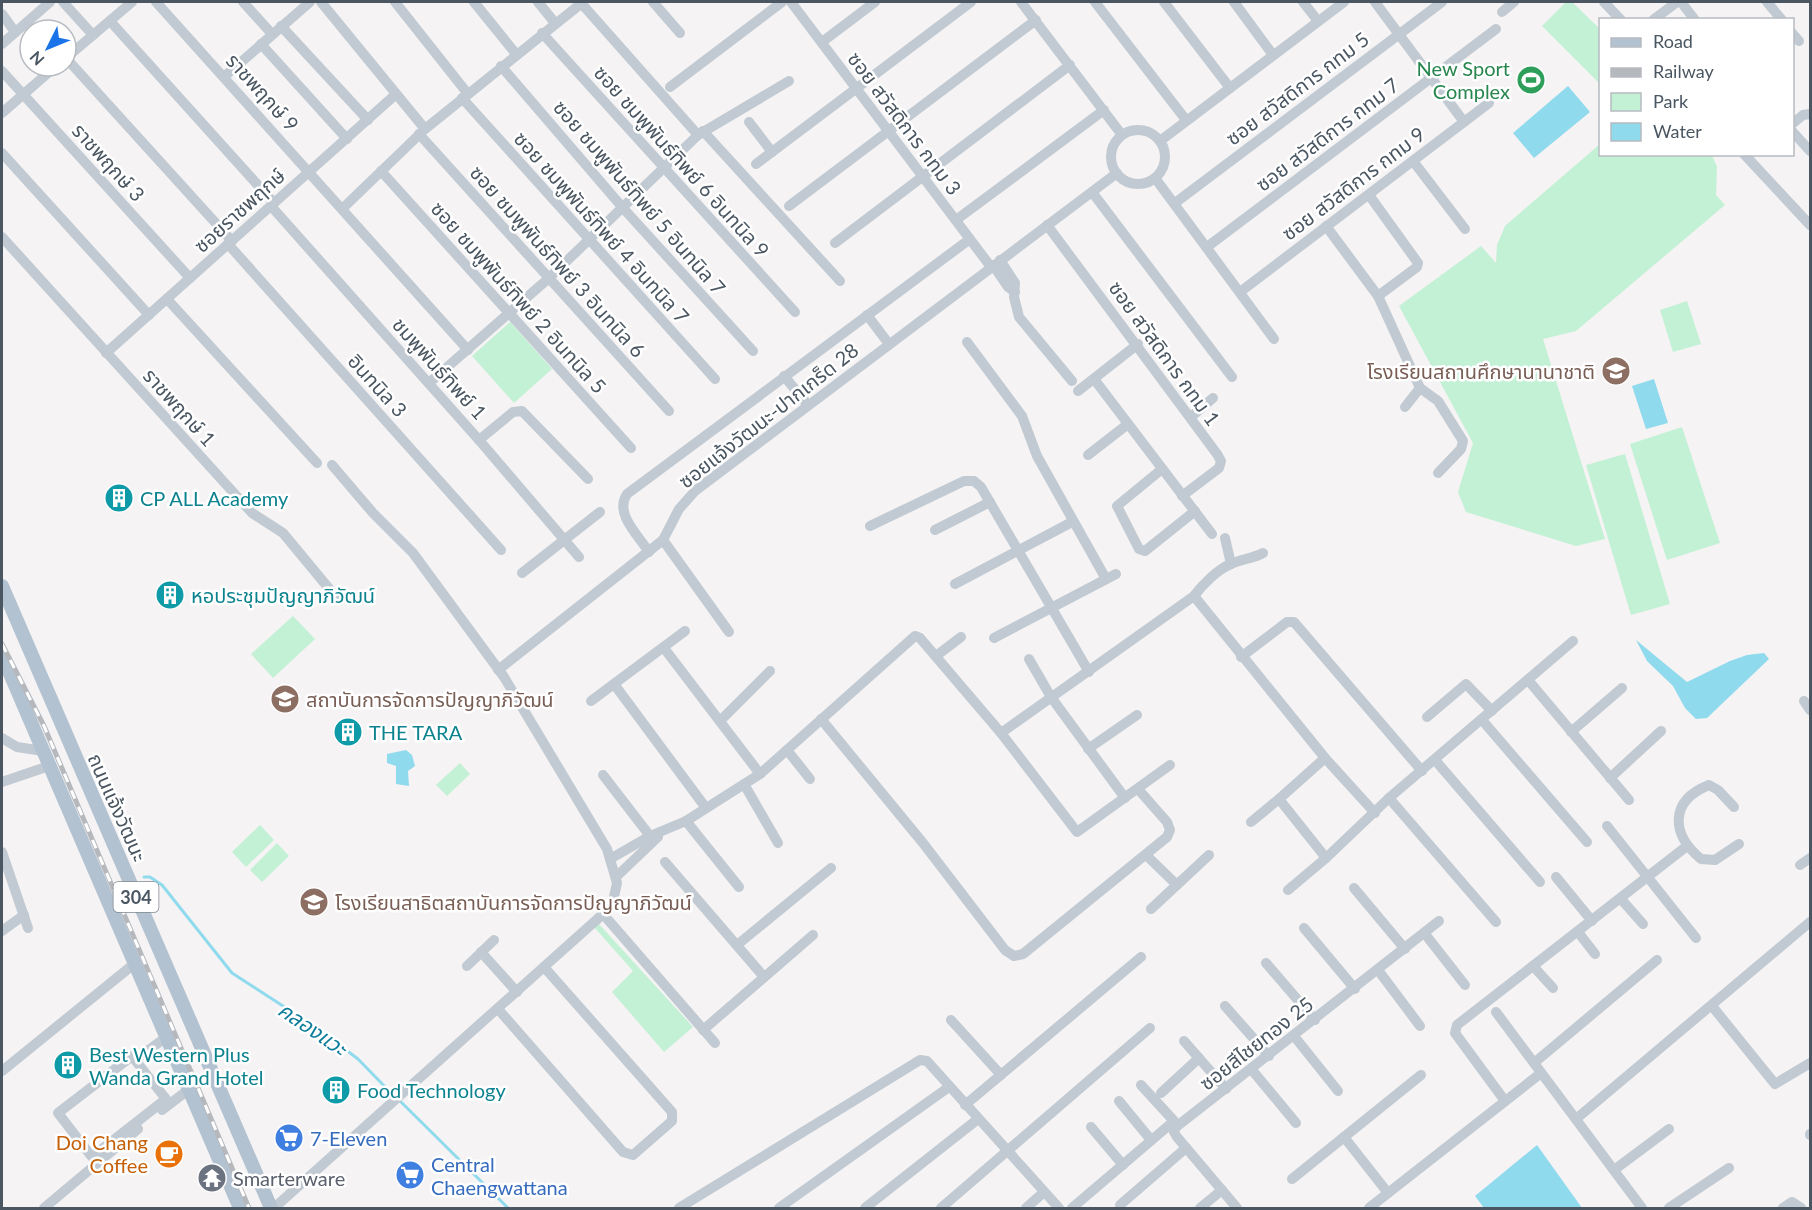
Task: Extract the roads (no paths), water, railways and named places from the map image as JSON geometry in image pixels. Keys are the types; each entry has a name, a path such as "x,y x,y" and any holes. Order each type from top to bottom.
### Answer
{"main road":[{"name":"ถนนแจ้งวัฒนะ","path":"2,586 272,1209"},
{"name":"304","path":"2,655 240,1209"}],"street":[{"path":"2,44 50,2"},
{"path":"63,2 93,35"},
{"path":"78,48 132,2"},
{"name":"ราชพฤกษ์ 9","path":"156,2 225,76 468,350"},
{"path":"243,2 272,34"},
{"path":"225,76 310,2"},
{"name":"ซอย ชมพูพันธ์ทิพย์ 3 อินทนิล 6","path":"321,2 422,132 669,411"},
{"name":"ซอย ชมพูพันธ์ทิพย์ 4 อินทนิล 7","path":"395,2 465,96 588,240 715,379"},
{"path":"474,2 516,54"},
{"path":"538,2 555,23"},
{"path":"342,209 422,132 582,2 840,281"},
{"path":"670,87 782,2"},
{"name":"ซอย สวัสดิการ กทม 3","path":"791,2 970,239 1015,283 1019,317 1075,386 1094,379"},
{"path":"822,42 876,2"},
{"path":"756,164 855,87 971,2"},
{"path":"1021,2 1122,135"},
{"path":"1095,2 1186,120"},
{"path":"1164,2 1230,88"},
{"path":"1234,2 1273,55"},
{"path":"1303,2 1318,21"},
{"path":"1160,141 1344,2"},
{"path":"1375,2 1464,122"},
{"name":"ซอย สวัสดิการ กทม 5","path":"1175,203 1442,2"},
{"path":"1502,12 1514,2"},
{"path":"1604,2 1619,18"},
{"path":"1767,2 1780,18"},
{"path":"1655,18 1674,3 1693,18"},
{"path":"659,4 680,33"},
{"path":"2,14 15,32"},
{"path":"789,206 1036,20"},
{"name":"ชมพูพันธ์ทิพย์ 1","path":"110,21 579,557"},
{"path":"281,26 368,120"},
{"name":"ซอย สวัสดิการ กทม 7","path":"1207,247 1496,29"},
{"name":"ซอย ชมพูพันธ์ทิพย์ 6 อินทนิล 9","path":"542,33 795,312"},
{"path":"261,44 347,139"},
{"path":"835,243 1070,65"},
{"name":"ซอย ชมพูพันธ์ทิพย์ 5 อินทนิล 7","path":"501,66 623,208 753,351"},
{"name":"ราชพฤกษ์ 3","path":"2,71 190,278"},
{"name":"อินทนิล 3","path":"78,72 501,550"},
{"path":"2,113 42,78"},
{"path":"429,383 549,278 701,133 789,81"},
{"name":"ซอยราชพฤกษ์","path":"106,352 395,95"},
{"name":"ซอย สวัสดิการ กทม 9","path":"1240,292 1489,103"},
{"path":"956,220 1104,110"},
{"path":"1794,123 1810,114"},
{"path":"749,122 771,152"},
{"path":"1142,130 1160,141 1165,160 1155,178 1135,183 1117,173 1112,153 1115,143 1122,135 1142,130"},
{"path":"1794,133 1810,151"},
{"path":"2,153 149,315"},
{"path":"1747,156 1810,225"},
{"path":"1413,161 1465,230"},
{"name":"ซอย ชมพูพันธ์ทิพย์ 2 อินทนิล 5","path":"381,171 631,448"},
{"name":"ซอยแจ้งวัฒนะ-ปากเกร็ด 28","path":"498,670 663,540 680,509 695,491 1117,173"},
{"path":"1155,178 1274,339"},
{"path":"1092,192 1232,377"},
{"path":"1369,195 1418,262 1417,267 1378,296"},
{"name":"ซอย สวัสดิการ กทม 1","path":"1047,225 1138,344 1221,461 1219,468 1182,496"},
{"path":"1326,226 1378,296 1420,388 1438,401 1463,441 1461,449 1438,473"},
{"name":"ราชพฤกษ์ 1","path":"2,237 252,513 284,533 336,597"},
{"path":"649,552 621,510 622,502 627,494 970,239"},
{"path":"167,298 317,462"},
{"path":"867,315 889,344"},
{"path":"967,342 1022,416 1033,449 1106,579"},
{"path":"1138,344 1094,379 1212,534"},
{"path":"784,376 808,405"},
{"path":"1405,407 1420,388"},
{"path":"1191,417 1213,398"},
{"path":"479,440 513,412 522,411 588,479"},
{"path":"1088,455 1128,424"},
{"path":"272,1209 612,906 617,892 607,849 498,670 413,553 373,513 332,465"},
{"path":"1162,469 1117,506 1139,549 1145,550 1195,512"},
{"path":"870,526 968,480 974,481 990,502 1089,672"},
{"path":"935,530 990,502"},
{"path":"522,573 600,512"},
{"path":"955,584 1072,522"},
{"path":"1226,538 1231,564"},
{"path":"663,540 729,632"},
{"path":"1001,733 1194,596 1200,588 1231,564 1248,561 1263,553"},
{"path":"994,638 1050,606 1116,574"},
{"path":"1194,596 1241,657 1325,758 1375,813"},
{"path":"1241,657 1287,622 1294,622 1422,771"},
{"path":"591,701 685,631"},
{"path":"610,859 686,821 760,774 910,638 915,636 920,638 1001,733 1077,832 1170,765"},
{"path":"936,657 961,637"},
{"path":"1288,890 1326,858 1389,798 1573,641"},
{"path":"663,648 760,774"},
{"path":"1029,659 1051,697 1125,798"},
{"path":"720,721 770,671"},
{"path":"1528,681 1629,800"},
{"path":"614,684 706,808"},
{"path":"1427,717 1466,684 1492,711"},
{"path":"1571,732 1622,688"},
{"path":"1088,749 1137,715"},
{"path":"821,719 923,843 1005,950 1014,956 1023,954 1146,855 1170,830 1167,822 1138,789"},
{"path":"1482,720 1587,842"},
{"path":"1610,778 1661,731"},
{"path":"2,738 17,747 43,751"},
{"path":"787,750 810,779"},
{"path":"1251,822 1325,758"},
{"path":"1435,760 1540,882"},
{"path":"2,782 49,766"},
{"path":"603,775 655,835"},
{"path":"744,784 778,843"},
{"path":"1734,807 1713,786 1688,795 1680,809 1679,817 1687,846 1701,859 1707,861 1723,856 1739,844"},
{"path":"1389,798 1496,922"},
{"path":"1279,799 1326,858"},
{"path":"686,821 739,887"},
{"path":"1607,826 1696,938"},
{"path":"615,877 655,835"},
{"path":"1505,1101 1455,1033 1455,1029 1687,846"},
{"path":"2,852 28,928"},
{"path":"1146,855 1177,885"},
{"path":"1151,909 1209,855"},
{"path":"1800,866 1810,858"},
{"path":"665,862 764,977"},
{"path":"737,945 831,868"},
{"path":"1556,877 1592,921"},
{"path":"1354,888 1406,949"},
{"path":"1621,898 1643,924"},
{"path":"603,914 715,1043"},
{"path":"2,931 24,915"},
{"name":"ซอยสีไชยทอง 25","path":"1237,1209 1174,1132 1176,1127 1252,1070 1440,921"},
{"path":"1576,1119 1810,922"},
{"path":"1304,928 1355,988"},
{"path":"1578,932 1595,954"},
{"path":"1425,934 1465,984"},
{"path":"703,1030 813,935"},
{"path":"467,966 494,940"},
{"path":"481,952 517,992"},
{"path":"965,1105 1141,957"},
{"path":"1369,1209 1505,1101 1537,1068 1657,960"},
{"path":"1266,963 1315,1020"},
{"path":"2,1071 134,964"},
{"path":"1533,966 1553,988"},
{"path":"498,1009 623,1152 633,1155 672,1120 672,1112 544,967"},
{"path":"1378,970 1420,1026"},
{"path":"1225,1006 1269,1056"},
{"path":"1712,1006 1774,1084 1810,1063"},
{"path":"1496,1012 1642,1209"},
{"path":"951,1020 1001,1075"},
{"path":"941,1209 1150,1028"},
{"path":"1294,1036 1338,1090"},
{"path":"135,1060 165,1038"},
{"path":"1184,1041 1227,1089"},
{"path":"132,1056 135,1060 166,1099 92,1157 58,1113 132,1056"},
{"path":"1161,1093 1199,1058"},
{"path":"679,1209 915,1061 927,1061 1059,1209"},
{"path":"1252,1070 1296,1123"},
{"path":"1292,1179 1421,1075"},
{"path":"1072,1209 1174,1121 1141,1085"},
{"path":"779,1209 949,1087"},
{"path":"44,1209 188,1090"},
{"path":"1119,1101 1151,1140"},
{"path":"865,1209 978,1119"},
{"path":"1091,1127 1123,1165"},
{"path":"1614,1170 1669,1129"},
{"path":"1344,1137 1388,1193"},
{"path":"1120,1204 1186,1148"},
{"path":"1669,1209 1729,1168"},
{"path":"1200,1209 1222,1190"},
{"path":"1026,1209 1044,1192"},
{"path":"1783,1209 1792,1202 1801,1209"}],"water":[{"path":"1568,86 1590,112 1534,158 1513,133"},
{"path":"1654,379 1668,423 1646,429 1632,386"},
{"path":"1636,640 1687,682 1747,655 1764,653 1769,659 1707,718 1696,719 1685,708 1673,686 1647,661"},
{"path":"406,750 412,755 415,766 408,771 409,786 396,784 396,766 387,763 387,754"},
{"path":"1537,1145 1582,1208 1484,1208 1475,1196"}],"waterway":[{"name":"คลองแวะ","path":"144,877 150,877 162,885 232,973 317,1028 358,1059 394,1096"},
{"name":"คลองแวะ","path":"399,1100 508,1208"}],"railway":[{"path":"2,644 44,726 249,1208"}],"place":[{"name":"New Sport Complex","path":"1531,80"},
{"name":"โรงเรียนสถานศึกษานานาชาติ","path":"1616,371"},
{"name":"CP ALL Academy","path":"119,498"},
{"name":"หอประชุมปัญญาภิวัฒน์","path":"170,595"},
{"name":"สถาบันการจัดการปัญญาภิวัฒน์","path":"285,699"},
{"name":"THE TARA","path":"348,732"},
{"name":"โรงเรียนสาธิตสถาบันการจัดการปัญญาภิวัฒน์","path":"314,902"},
{"name":"Best Western Plus Wanda Grand Hotel","path":"68,1065"},
{"name":"Food Technology","path":"336,1090"},
{"name":"7-Eleven","path":"289,1138"},
{"name":"Doi Chang Coffee","path":"169,1154"},
{"name":"Central Chaengwattana","path":"410,1175"},
{"name":"Smarterware","path":"212,1178"}]}
